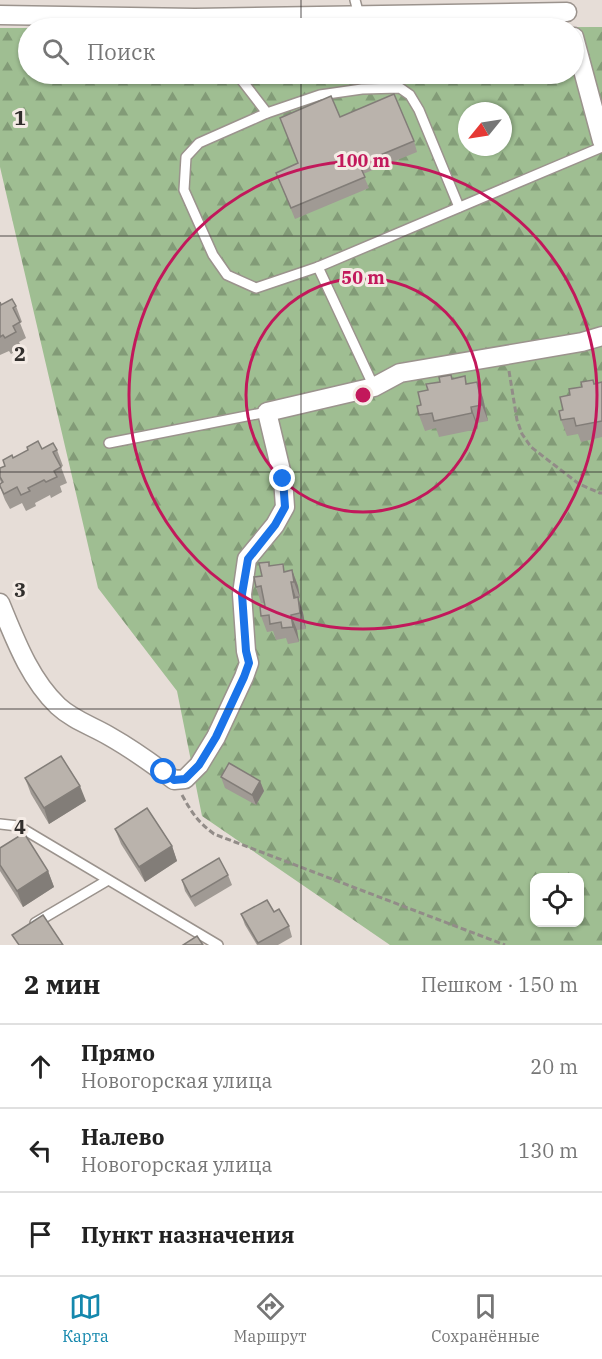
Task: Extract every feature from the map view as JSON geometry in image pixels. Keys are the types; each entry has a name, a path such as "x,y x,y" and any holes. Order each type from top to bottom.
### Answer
{"street":[{"path":"252,18 357,8 567,14"},
{"path":"0,15 75,18"},
{"path":"584,76 602,141"},
{"path":"0,603 23,656 39,684 59,706 82,723 136,753 174,780 185,779 199,765 216,737 244,677 249,663 242,594 248,559 275,525 285,507 283,479 267,412 374,387 400,373 582,342 602,336"}],"lane":[{"path":"245,84 267,113"},
{"path":"459,207 419,110 410,95 400,88 362,88 320,95 267,113 199,143 186,157 184,190 213,255 227,275 256,288 318,267 602,147"},
{"path":"318,267 374,387"},
{"path":"109,443 267,412"},
{"path":"0,824 18,826 218,945"},
{"path":"28,928 108,880"}],"path":[{"path":"507,355 517,420 522,434 531,447 579,484 602,493"},
{"path":"174,780 192,814 214,834 505,945"}],"green space":[{"path":"584,27 602,27 602,945 390,945 202,816 177,691 98,588 0,167 0,28 18,28 18,84 584,84"}],"building":[{"path":"394,94 414,141 359,164 365,177 291,208 276,173 298,163 280,118 331,96 340,117"},
{"path":"12,299 16,306 13,308 20,322 13,326 16,332 5,338 3,335 0,337 0,302 1,305"},
{"path":"451,375 452,379 465,376 466,384 477,382 482,405 471,407 472,413 434,421 432,413 419,415 417,406 421,405 418,392 428,390 426,384 440,382 439,377"},
{"path":"593,380 594,384 602,382 602,421 576,426 574,418 561,420 559,411 563,410 560,397 570,395 569,389 582,387 581,382"},
{"path":"38,441 42,449 53,443 57,450 53,452 61,467 54,471 57,477 46,482 44,480 28,488 30,491 21,495 17,487 4,494 0,486 3,482 0,477 0,468 5,466 3,460 12,455 13,458 28,450 27,447"},
{"path":"269,562 269,566 283,564 284,572 292,570 294,582 291,582 294,598 298,597 300,613 291,615 293,627 282,628 281,622 270,624 269,615 261,616 260,607 265,606 261,586 256,587 254,577 262,576 259,563"},
{"path":"61,756 80,786 44,808 25,778"},
{"path":"229,763 260,781 252,795 221,777"},
{"path":"147,808 172,846 139,867 115,829"},
{"path":"24,833 48,871 17,891 0,865 0,848"},
{"path":"219,858 228,875 191,897 182,880"},
{"path":"267,900 274,912 279,909 289,926 258,943 241,914"},
{"path":"43,915 63,945 19,945 12,935"},
{"path":"197,936 203,945 183,945"}],"route":[{"path":"164,772 174,780 185,779 199,765 216,737 244,677 249,663 242,594 248,559 275,525 285,507 283,479"}]}
